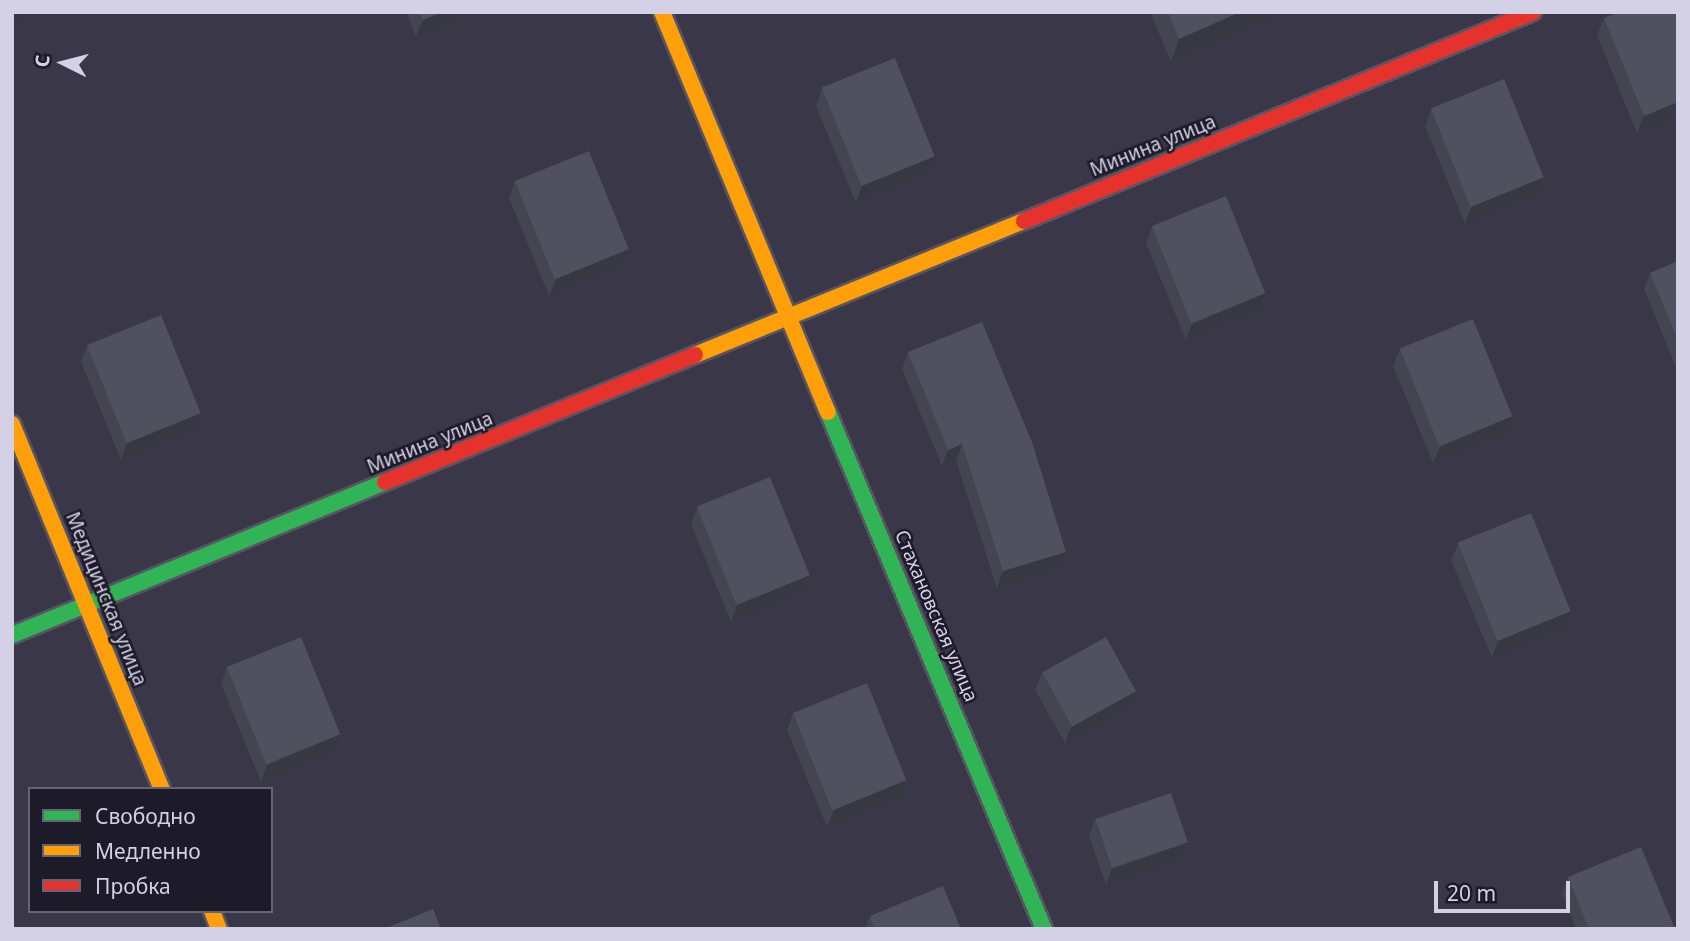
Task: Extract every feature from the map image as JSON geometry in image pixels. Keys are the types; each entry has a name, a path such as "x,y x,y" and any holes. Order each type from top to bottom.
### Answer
{"street":[{"path":"662,12 789,319"},
{"name":"Минина улица","path":"12,635 1533,12"},
{"name":"Стахановская улица","path":"789,319 1044,929"},
{"name":"Медицинская улица","path":"12,424 161,787"}],"building":[{"path":"419,12 442,12 423,20"},
{"path":"1168,12 1240,12 1179,39"},
{"path":"1619,12 1678,12 1678,102 1644,116 1604,18"},
{"path":"895,58 935,156 861,186 822,88"},
{"path":"1504,79 1544,177 1470,207 1431,109"},
{"path":"589,151 629,249 555,279 515,181"},
{"path":"1226,196 1265,293 1191,323 1152,226"},
{"path":"1678,261 1678,340 1650,273"},
{"path":"161,315 201,413 127,443 87,345"},
{"path":"1473,319 1512,416 1439,446 1400,349"},
{"path":"982,322 1032,442 1066,552 1003,571 962,444 948,450 908,352"},
{"path":"770,477 810,575 736,605 697,507"},
{"path":"1531,513 1571,611 1497,641 1458,543"},
{"path":"301,637 340,734 266,764 227,667"},
{"path":"1106,637 1136,691 1072,727 1042,672"},
{"path":"867,683 906,780 832,810 793,713"},
{"path":"1171,793 1188,842 1112,868 1095,819"},
{"path":"1641,847 1675,929 1589,929 1568,877"},
{"path":"943,886 961,929 875,929 870,916"},
{"path":"433,909 441,929 384,929"}],"traffic: fast":[{"path":"828,412 1044,929"},
{"path":"12,635 385,482"}],"traffic: slow":[{"path":"662,12 828,412"},
{"path":"695,355 1024,221"},
{"path":"12,424 161,787"},
{"path":"213,913 219,929"}],"traffic: jam":[{"path":"1024,221 1533,12"},
{"path":"385,482 695,355"}]}
